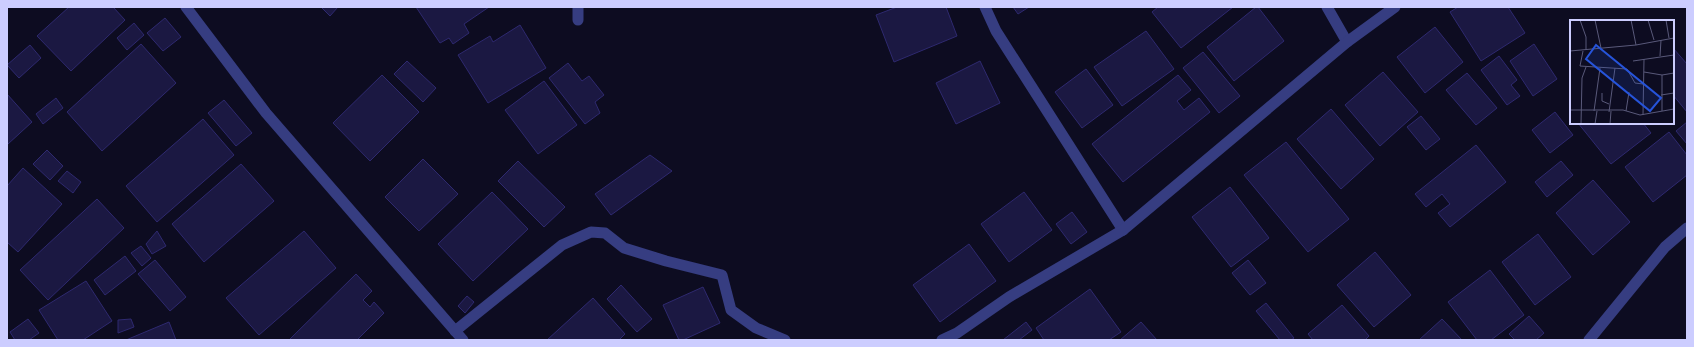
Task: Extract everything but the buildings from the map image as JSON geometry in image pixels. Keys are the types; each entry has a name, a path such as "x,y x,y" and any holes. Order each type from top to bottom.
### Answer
{"street":[{"path":"186,7 266,113 463,340"},
{"path":"578,7 578,20"},
{"path":"985,7 996,31 1123,230"},
{"path":"1326,7 1347,42"},
{"path":"942,340 957,333 1009,297 1123,230 1347,42 1394,7"},
{"path":"1588,340 1665,247 1687,228"},
{"path":"455,330 562,245 591,232 605,232 624,248 666,261 722,275 730,310 756,328 785,340"}]}
